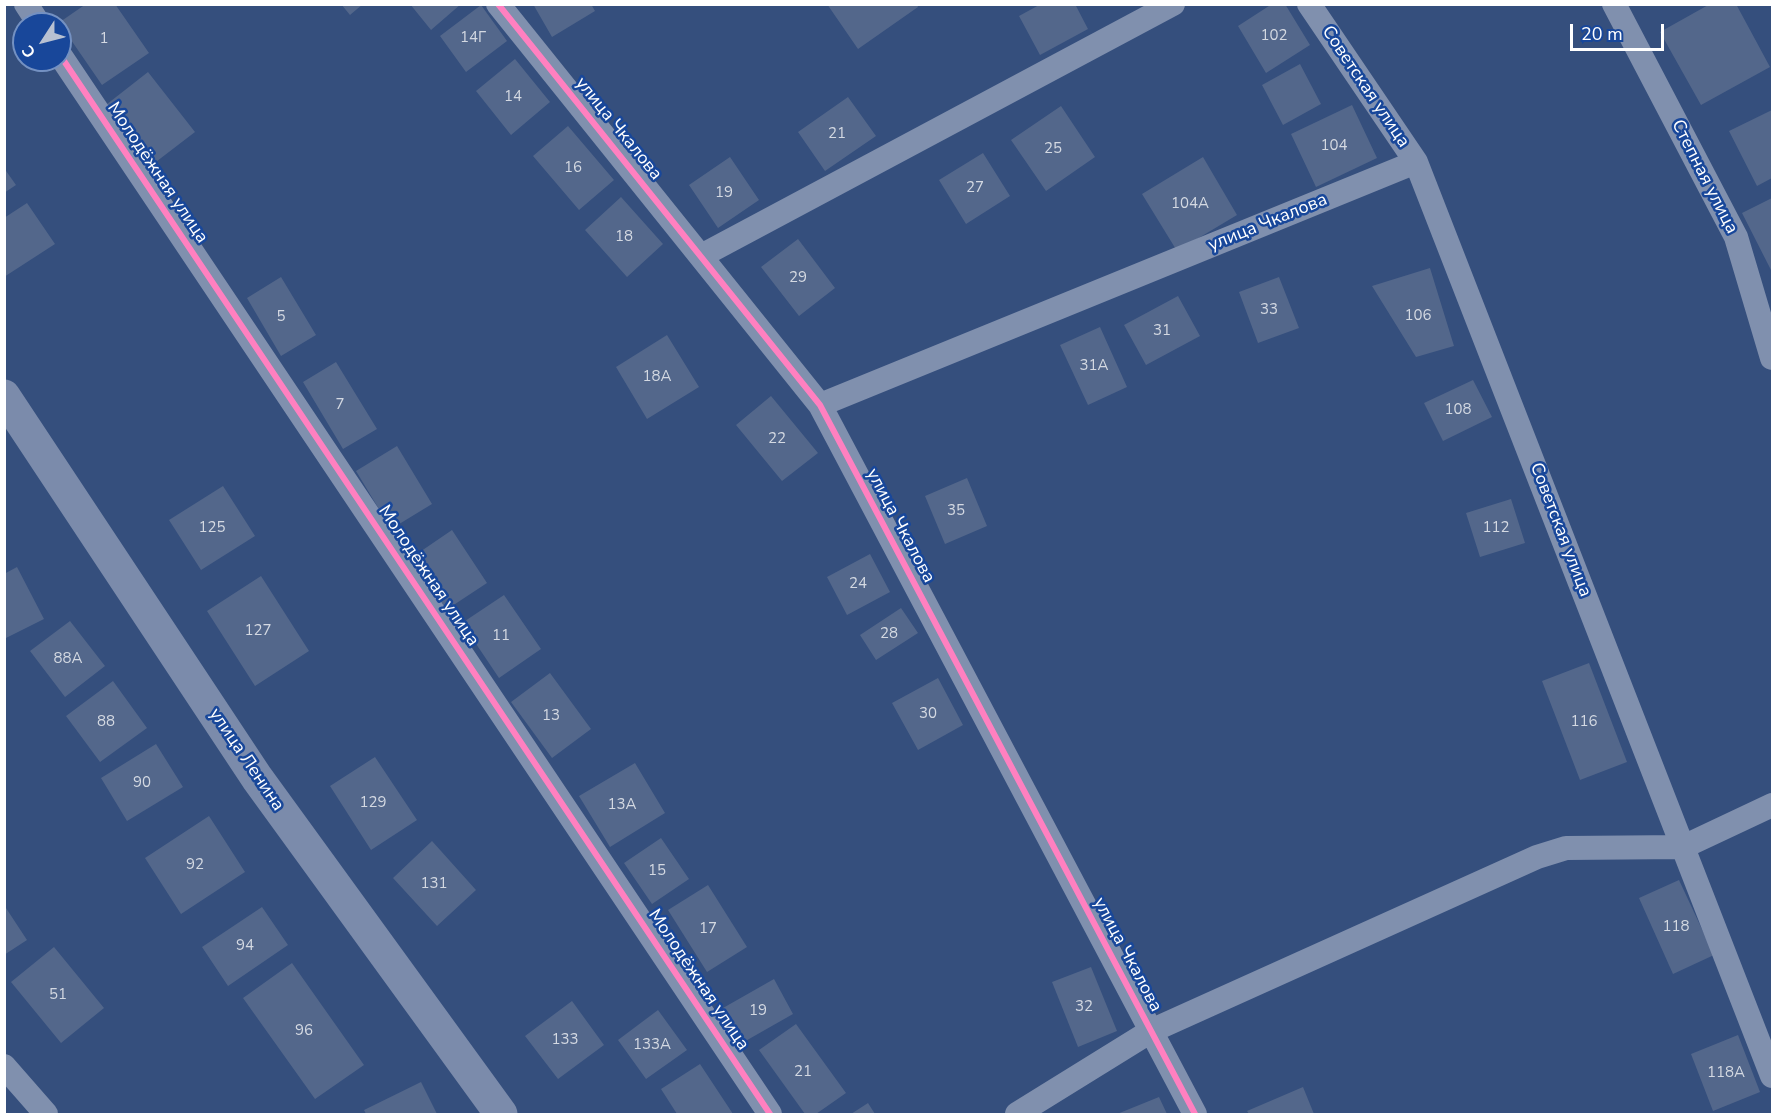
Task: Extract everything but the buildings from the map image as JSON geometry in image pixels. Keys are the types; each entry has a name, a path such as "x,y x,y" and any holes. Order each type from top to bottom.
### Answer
{"main road":[{"name":"улица Ленина","path":"4,396 257,778 501,1114"}],"street":[{"name":"улица Чкалова","path":"498,4 820,405 1195,1114"},
{"path":"701,256 1173,4"},
{"name":"Советская улица","path":"1309,4 1416,162 1773,1076"},
{"name":"Степная улица","path":"1614,4 1736,237 1773,358"},
{"name":"Молодёжная улица","path":"71,72 770,1114"},
{"name":"улица Чкалова","path":"820,405 1416,162"},
{"path":"1017,1114 1151,1031 1537,857 1566,848 1683,847 1773,805"},
{"path":"4,1066 46,1114"}],"cycle path":[{"path":"498,4 820,405 1195,1114"},
{"path":"71,72 770,1114"}]}
